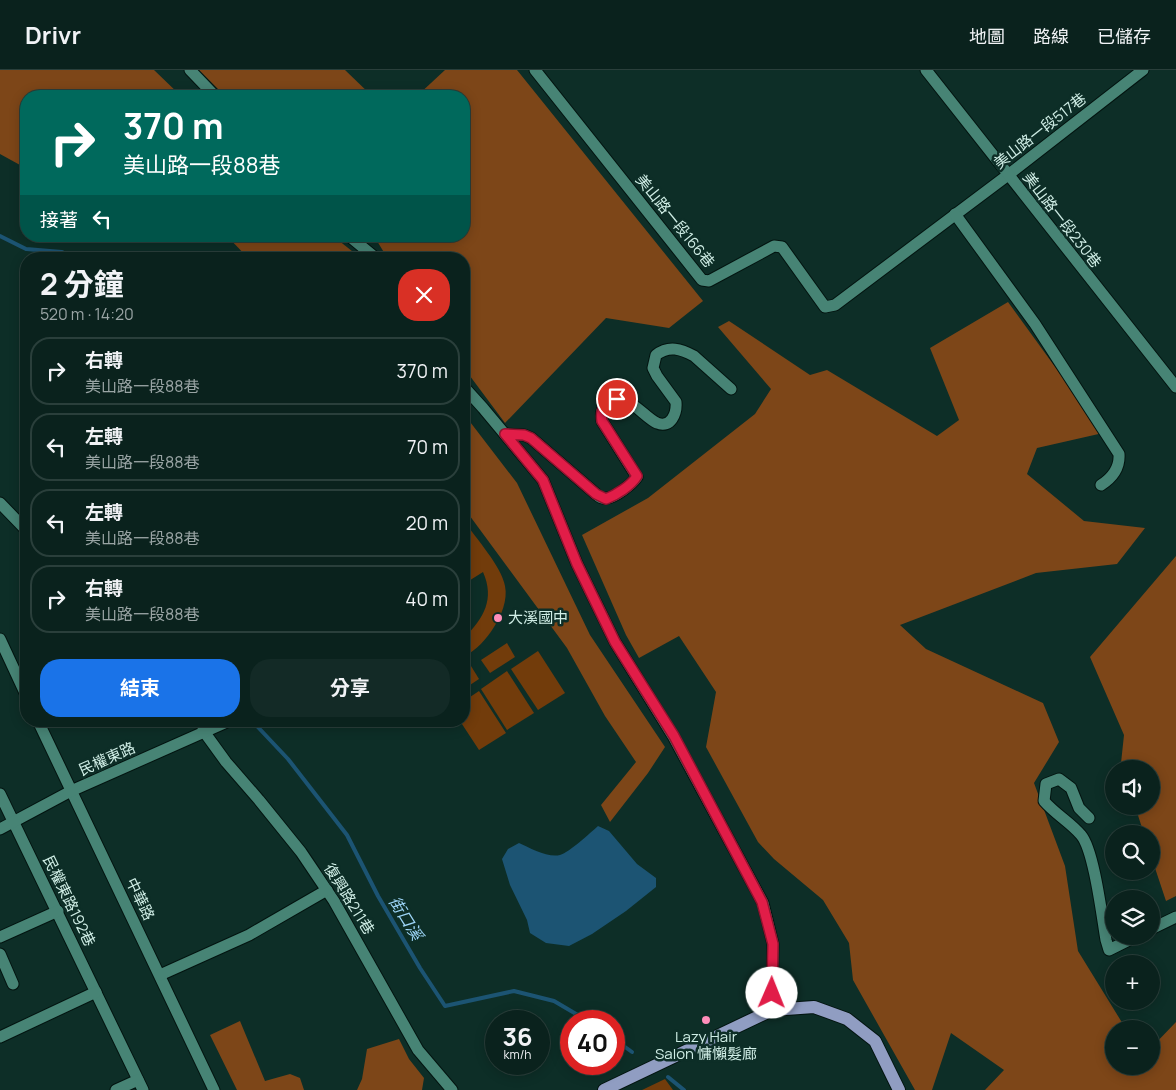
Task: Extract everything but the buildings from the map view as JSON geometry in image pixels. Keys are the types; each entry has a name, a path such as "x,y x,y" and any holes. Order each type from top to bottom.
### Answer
{"main road":[{"path":"604,1090 772,1010 814,1007 847,1019 875,1041 899,1090"}],"street":[{"path":"190,70 210,90"},
{"name":"美山路一段166巷","path":"535,70 702,280 709,281 774,246 782,247 825,307 835,305 955,214"},
{"name":"美山路一段230巷","path":"926,70 1176,387"},
{"name":"美山路一段517巷","path":"955,214 1143,70"},
{"path":"955,214 1035,324 1119,454 1120,461 1116,471 1109,480 1101,485"},
{"path":"356,242 368,252"},
{"path":"505,434 524,435 531,438 596,494 606,499 613,496 637,476 602,421 600,413 604,405 610,400 617,399 629,402 637,406 655,422 662,424 670,422 674,417 676,402 653,368 656,355 665,349 671,348 688,353 732,389"},
{"path":"470,395 543,480 577,564 615,642 674,736 762,902 773,944 772,1010"},
{"path":"0,503 20,524"},
{"path":"0,639 20,682"},
{"name":"中華路","path":"41,727 214,1090"},
{"name":"復興路211巷","path":"203,727 205,733 226,762 301,852 327,890 418,1050 452,1090"},
{"name":"民權東路","path":"0,829 71,791 217,727"},
{"path":"1089,818 1079,808 1071,788 1059,779 1046,784 1044,800 1051,810 1082,835 1090,855 1105,935"},
{"name":"民權東路192巷","path":"0,794 58,911 140,1085"},
{"path":"160,975 249,935 327,890"},
{"path":"0,936 58,911"},
{"path":"1160,925 1176,917"},
{"path":"1108,945 1109,950 1119,945"},
{"path":"0,954 13,984"},
{"path":"0,1037 96,992"},
{"path":"116,1090 140,1085"}],"shaded area":[{"path":"0,70 154,70 175,90 20,90 20,165 0,154"},
{"path":"199,70 345,70 366,90 219,90"},
{"path":"445,70 517,70 703,301 669,328 606,318 505,423 470,376 470,252 384,252 378,242 470,242 470,90 423,90"},
{"path":"233,242 341,242 353,252 242,252"},
{"path":"1008,302 1103,433 1037,448 1027,474 1084,521 1145,528 1117,564 1036,573 900,625 926,649 1043,703 1059,742 1034,783 1065,866 1078,951 1105,995 1105,1010 1114,1010 1120,1020 1105,1020 1105,1075 1160,1075 1160,1039 1176,1022 1176,1090 985,1090 1004,1070 951,1033 932,1090 915,1090 853,980 849,943 823,900 774,859 758,842 706,747 716,692 679,636 639,658 626,635 582,535 648,498 755,414 771,389 718,327 729,321 810,375 827,370 937,436 959,420 930,348"},
{"path":"470,422 517,483 590,635 665,747 648,773 610,822 601,805 636,762 605,716 567,648 470,516"},
{"path":"470,529 499,570 503,578 506,597 494,627 481,644 470,653 470,632 486,608 488,599 483,572 470,580"},
{"path":"1176,556 1176,896 1166,901 1159,880 1160,825 1141,825 1138,815 1160,815 1160,760 1121,760 1124,735 1090,657"},
{"path":"507,643 515,657 490,673 481,660"},
{"path":"538,651 565,693 538,710 511,669"},
{"path":"470,667 479,679 470,685"},
{"path":"507,671 534,713 507,730 481,689"},
{"path":"479,691 506,733 479,750 464,727 470,727 470,697"},
{"path":"240,1021 265,1081 290,1074 300,1078 304,1090 237,1090 210,1035"},
{"path":"399,1039 409,1059 424,1078 422,1090 357,1090 362,1079 367,1049"},
{"path":"665,1079 673,1090 642,1090"}],"water":[{"path":"598,826 609,831 637,864 656,878 656,887 626,911 592,934 569,946 546,943 530,933 527,920 510,885 502,859 508,849 519,843 545,854 560,855"}],"waterway":[{"name":"街口溪","path":"0,236 26,249 62,252"},
{"name":"街口溪","path":"258,727 288,759 347,835 378,896 420,968 445,1006 514,991 554,1001 569,1010"},
{"name":"街口溪","path":"625,1047 632,1052"},
{"name":"街口溪","path":"668,1077 684,1090"}],"place":[{"name":"大溪國中","path":"498,618"},
{"name":"Lazy Hair Salon 慵懶髮廊","path":"706,1020"}],"route":[{"path":"617,399 610,400 604,405 600,413 602,421 637,476 613,496 606,499 596,494 535,440 524,435 505,434 543,480 577,564 615,642 674,736 762,902 773,944 772,993"}]}
